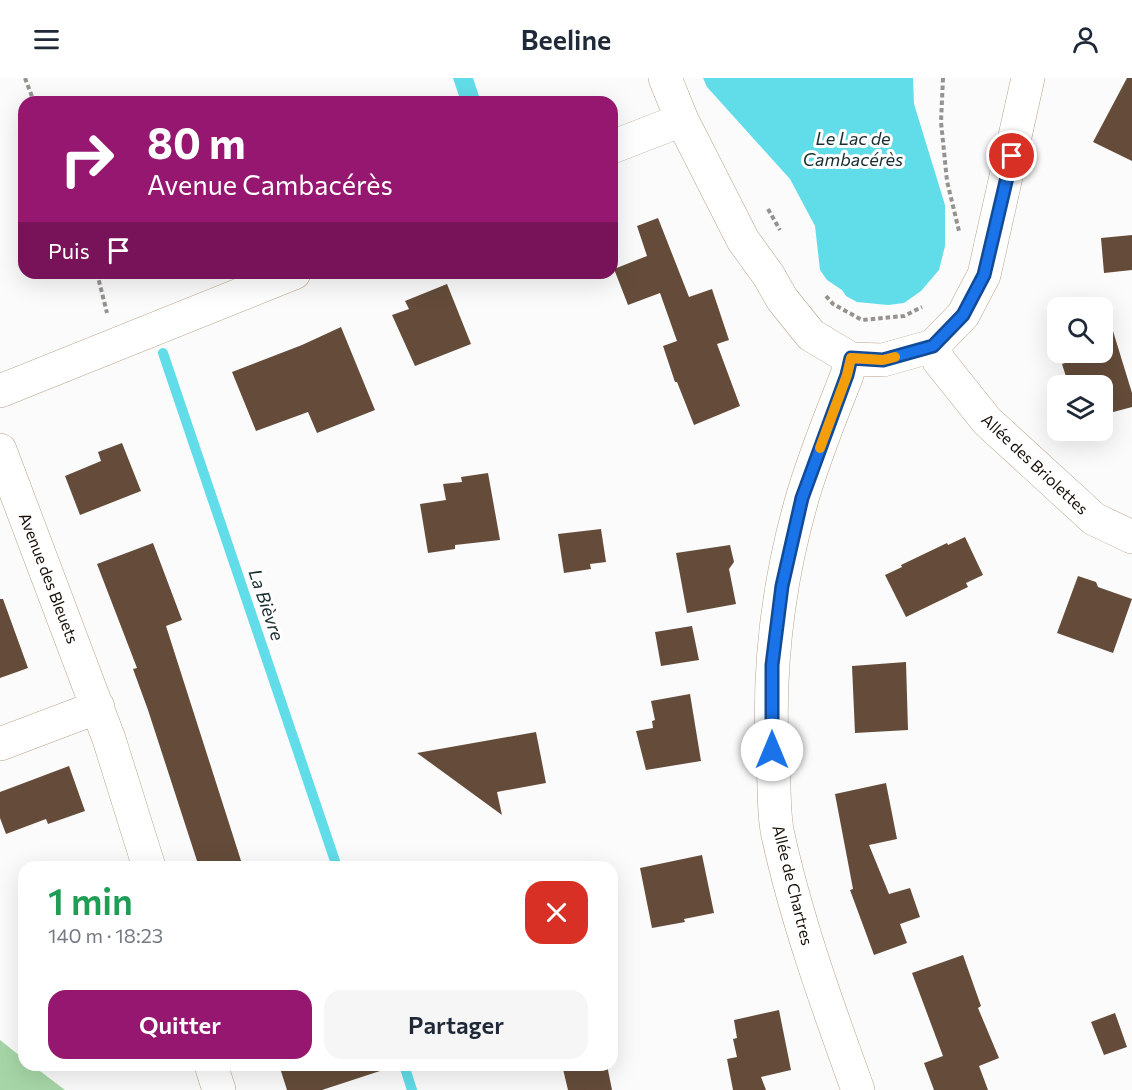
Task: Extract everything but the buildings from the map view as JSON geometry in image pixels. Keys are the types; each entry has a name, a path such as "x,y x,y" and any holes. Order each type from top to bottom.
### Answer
{"street":[{"path":"665,78 682,120 743,240 782,298 811,334 851,358 883,360 933,346 963,315 984,275 1028,78"},
{"path":"618,145 682,120"},
{"path":"0,391 279,279"},
{"name":"Allée des Briolettes","path":"933,346 939,361 987,421 1094,519 1132,537"},
{"name":"Allée de Chartres","path":"851,358 847,375 802,498 782,586 772,665 772,750 777,833 800,919 831,1017 858,1090"},
{"name":"Avenue des Bleuets","path":"0,450 98,707 147,861"},
{"path":"0,744 98,707"},
{"path":"213,1071 219,1090"}],"path":[{"path":"24,78 32,96"},
{"path":"943,78 941,122 943,146 947,181 959,232"},
{"path":"766,206 784,236"},
{"path":"98,279 113,346"},
{"path":"825,295 833,303 862,320 904,316 923,306"}],"green space":[{"path":"0,1040 18,1054 18,1071 40,1071 65,1090 0,1090"}],"water":[{"path":"453,78 473,78 479,96 459,96"},
{"name":"Le Lac de Cambacérès","path":"703,78 913,78 914,104 945,205 945,246 939,270 921,291 904,303 888,305 857,302 827,280 820,270 815,226 790,179 707,87"}],"waterway":[{"name":"La Bièvre","path":"163,353 335,861"},
{"name":"La Bièvre","path":"406,1071 412,1090"}],"slow traffic":[{"path":"820,448 851,358 883,360 895,357"}],"route":[{"path":"772,750 772,665 782,586 802,498 847,375 851,358 883,360 933,346 963,315 984,275 1012,156"}]}
